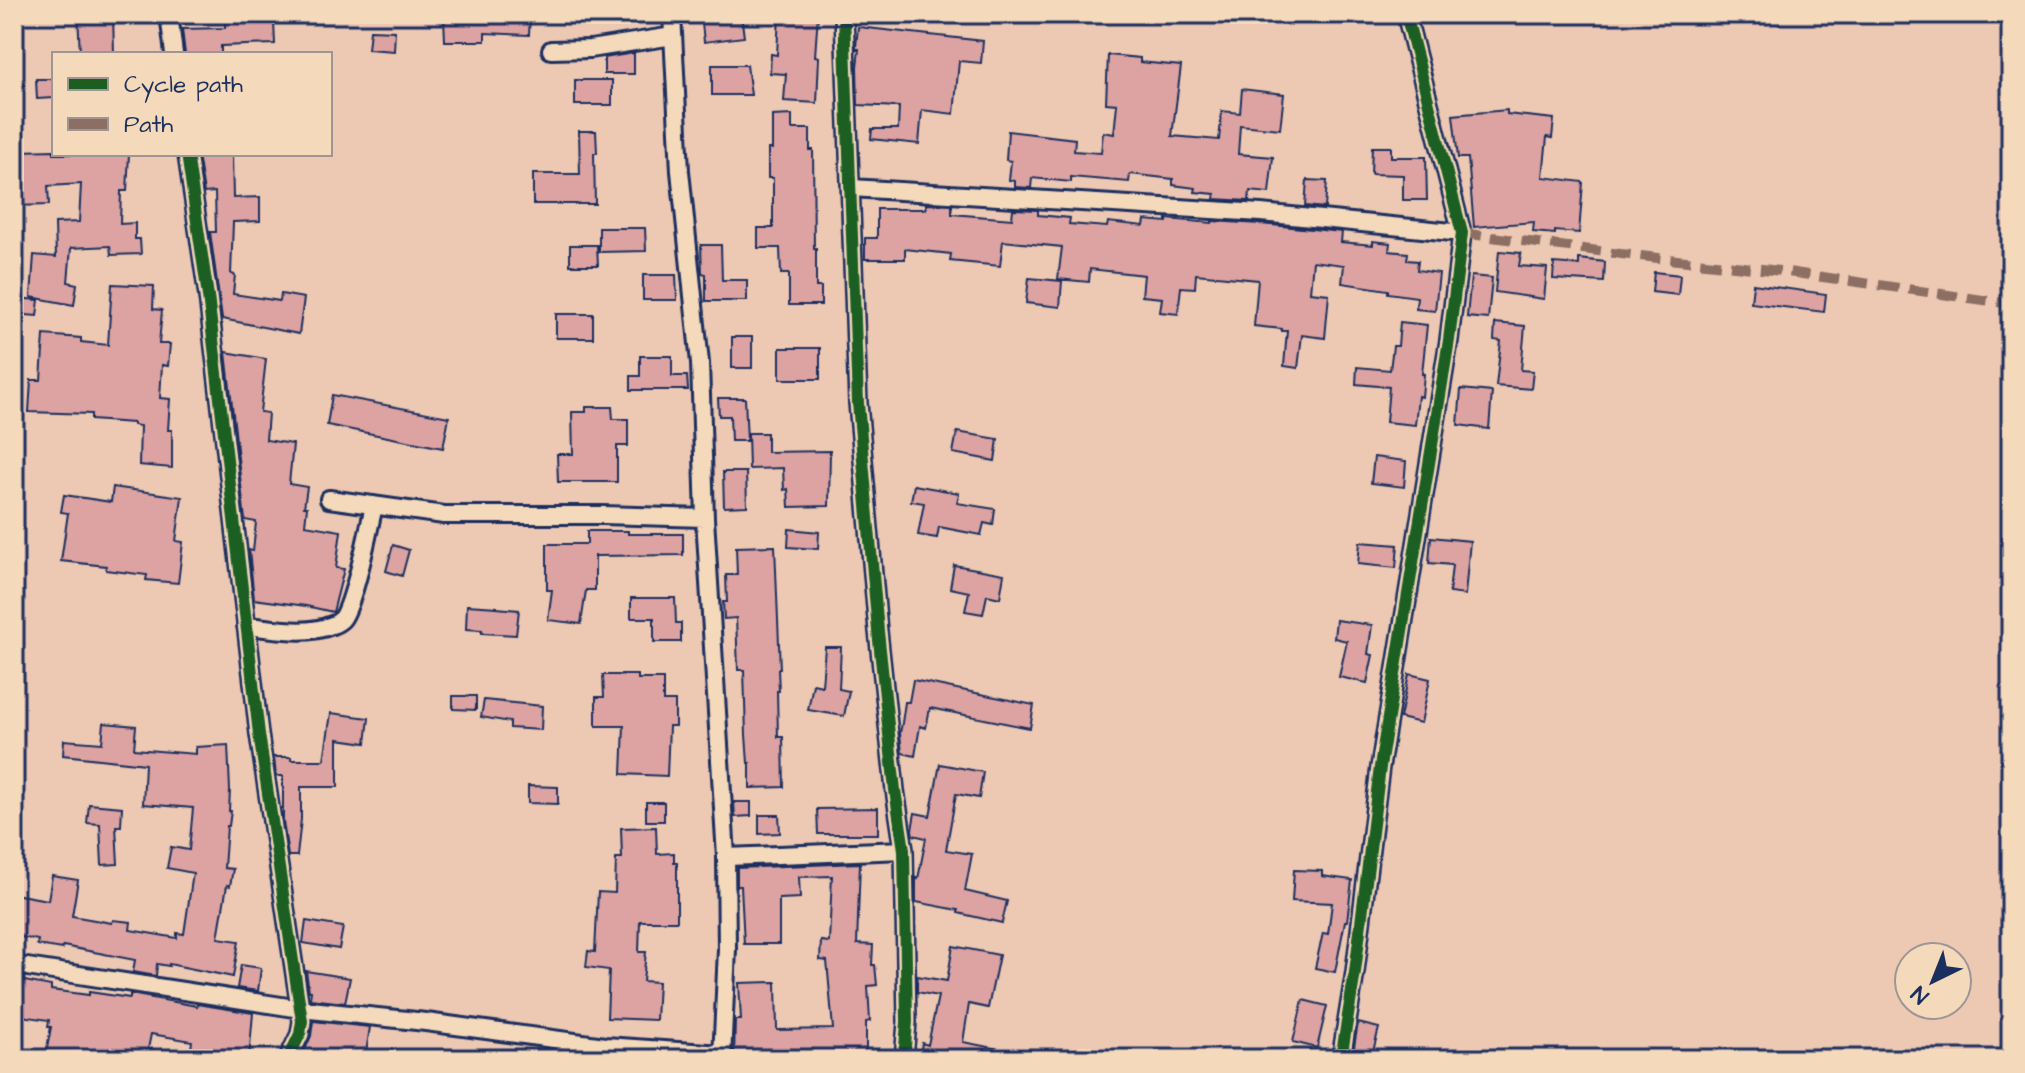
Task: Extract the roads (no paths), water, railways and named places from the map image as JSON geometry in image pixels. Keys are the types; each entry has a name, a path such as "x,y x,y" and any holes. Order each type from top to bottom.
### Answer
{"street":[{"path":"169,14 174,52"},
{"path":"14,965 294,1008 605,1046 722,1056 727,949 726,857 705,518 700,363 680,171 672,14"},
{"path":"844,14 858,403 878,631 904,850 907,1022 904,1059"},
{"path":"1341,1059 1380,767 1449,340 1462,233 1406,14"},
{"path":"551,50 590,49 673,36"},
{"path":"187,156 208,296 294,1008 302,1021 300,1034 288,1059"},
{"path":"851,188 1261,213 1462,233"},
{"path":"329,499 444,515 705,518"},
{"path":"246,626 317,630 340,621 353,592 374,505"},
{"path":"726,857 904,850"}]}
